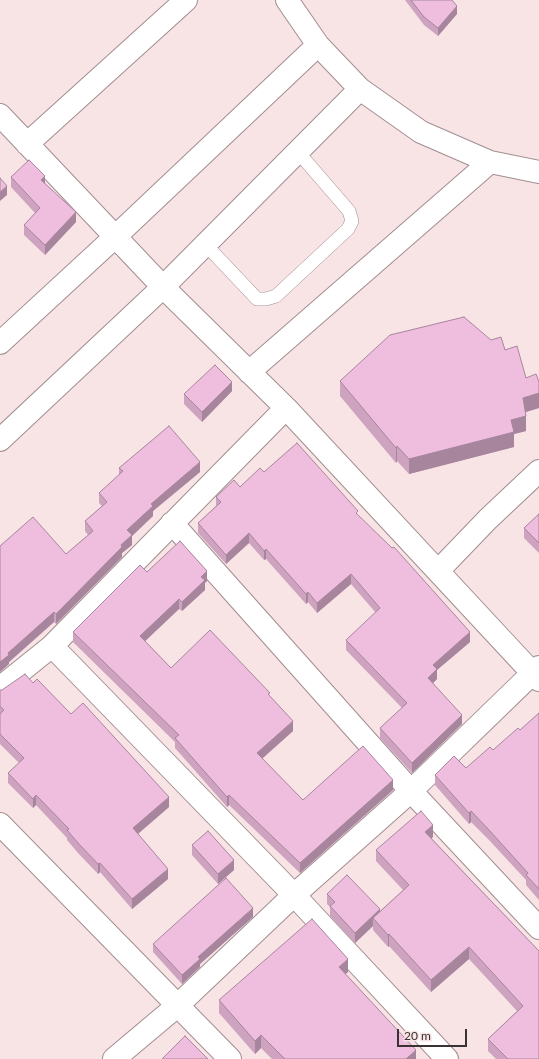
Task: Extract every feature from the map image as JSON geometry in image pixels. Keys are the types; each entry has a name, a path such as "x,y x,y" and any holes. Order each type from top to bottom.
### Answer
{"street":[{"path":"27,144 186,0"},
{"path":"288,0 318,45 360,89 421,132 490,162 539,172"},
{"path":"0,343 116,236 318,45"},
{"path":"0,440 163,286 360,89"},
{"path":"2,121 27,144 163,286 286,408 438,571 537,673 411,791 294,895 177,1006 114,1059"},
{"path":"249,372 490,162"},
{"path":"0,688 52,646 286,408"},
{"path":"438,571 488,519 539,471"},
{"path":"172,523 411,791 539,928"},
{"path":"52,646 294,895 447,1059"},
{"path":"0,824 230,1059"}],"lane":[{"path":"205,244 257,299 266,299 276,296 348,229 352,221 348,212 298,152"}],"building":[{"path":"411,0 452,0 457,6 438,28 424,17"},
{"path":"29,160 45,176 41,180 76,212 45,245 24,225 40,208 11,177"},
{"path":"0,178 7,186 0,192"},
{"path":"464,317 491,340 501,337 505,350 517,346 526,378 536,374 539,382 539,393 523,398 526,416 511,420 514,432 409,459 397,446 396,448 340,381 390,335"},
{"path":"215,365 232,382 202,412 184,394"},
{"path":"169,426 200,462 151,504 153,506 127,530 132,535 121,545 122,547 56,614 54,612 0,662 0,546 33,517 66,554 93,531 85,521 107,502 99,493 123,471 119,468"},
{"path":"297,443 358,511 356,513 392,548 394,547 470,632 433,665 437,669 428,678 462,715 412,763 380,728 407,703 346,640 380,608 351,574 317,603 308,592 306,594 266,549 264,551 249,533 226,555 198,523 221,502 216,497 234,480 240,487 260,468 264,472"},
{"path":"539,514 539,543 524,528"},
{"path":"180,541 207,571 201,577 205,580 182,602 179,599 140,636 171,668 210,630 270,693 268,694 293,721 257,753 303,800 363,746 393,780 300,863 229,795 227,797 175,738 179,735 73,632 140,565 147,572"},
{"path":"25,674 33,683 37,679 71,714 83,703 169,797 133,828 168,869 132,899 100,863 98,864 78,843 67,830 69,829 36,795 33,799 8,773 24,758 0,734 0,714 4,710 0,706 0,690"},
{"path":"539,713 539,889 526,875 528,873 489,830 471,811 469,813 435,775 454,756 466,768 490,747 493,750 518,728 520,730"},
{"path":"421,811 433,825 425,832 539,951 539,1059 508,1059 488,1039 523,1006 469,947 431,980 373,918 409,885 376,850"},
{"path":"208,831 234,860 218,874 192,845"},
{"path":"347,875 380,909 355,933 330,906 335,902 327,894"},
{"path":"226,878 253,908 198,957 200,959 182,975 153,944"},
{"path":"312,919 348,959 339,967 416,1050 406,1059 285,1059 261,1035 255,1041 219,1000"},
{"path":"185,1036 208,1059 162,1059"}]}
